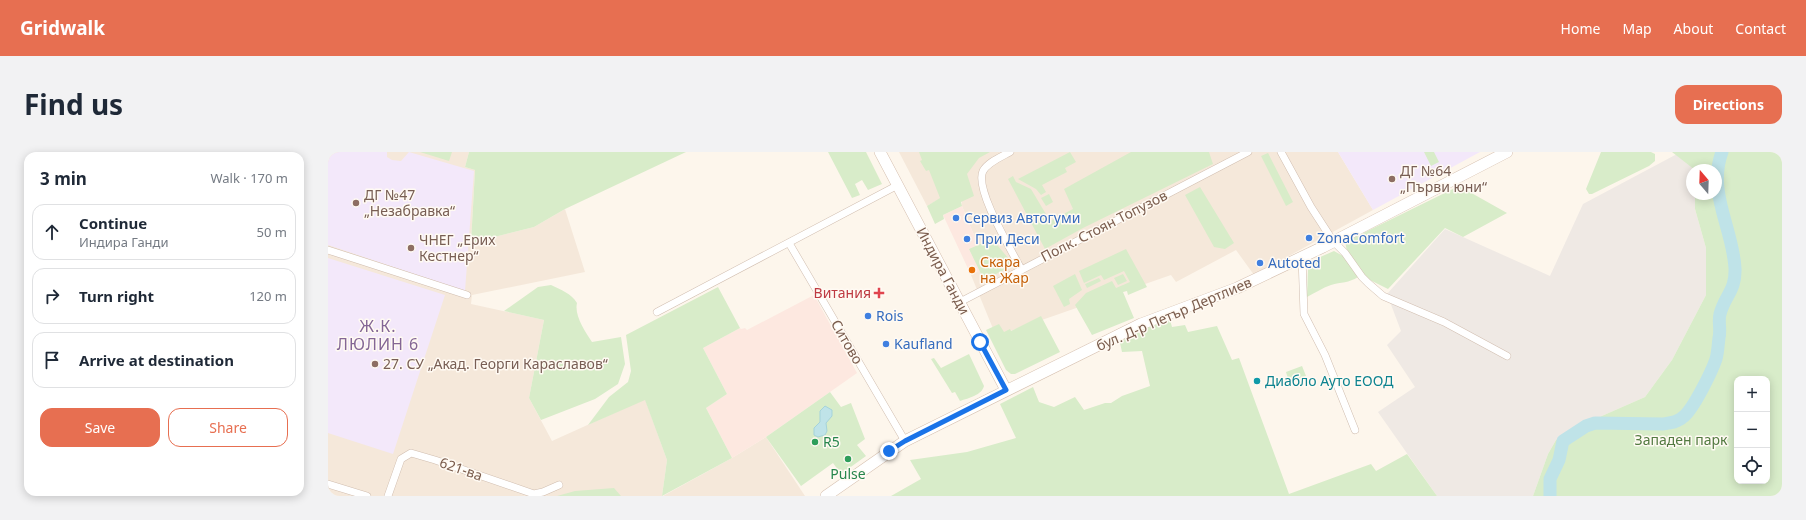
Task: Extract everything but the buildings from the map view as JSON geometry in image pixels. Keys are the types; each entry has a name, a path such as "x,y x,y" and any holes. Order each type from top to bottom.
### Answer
{"main road":[{"name":"Индира Ганди","path":"880,152 1006,390"},
{"name":"бул. Д-р Петър Дертлиев","path":"826,496 905,441 1141,324 1237,288 1302,257 1507,152"}],"street":[{"path":"1010,152 986,167 982,172 981,182 990,210 1021,269"},
{"name":"Полк. Стоян Топузов","path":"960,302 1238,155 1248,152"},
{"path":"1281,152 1310,207 1334,241 1346,252 1362,277 1383,296 1444,322 1507,356"},
{"path":"657,312 898,185"},
{"name":"Ситово","path":"789,243 905,441"},
{"path":"328,250 467,295"},
{"path":"1302,257 1304,314 1325,355 1355,430"},
{"name":"621-ва","path":"388,496 401,459 407,454 411,453 534,494 559,485"},
{"path":"328,484 367,496"}],"shaded area":[{"path":"328,152 469,152 465,167 475,170 471,243 534,227 565,209 585,272 472,295 471,304 544,320 529,398 552,441 645,399 667,460 662,496 328,496"},
{"path":"328,152 387,152 387,157 392,160 401,161 409,152 474,171 465,291 328,245"},
{"path":"899,152 1338,152 1373,210 1254,275 1236,250 1176,282 1171,275 996,336 971,275 979,270 969,249 978,245 962,206 961,193 941,198 927,206"},
{"name":"ДГ №64 „Първи юни“","path":"1338,152 1480,152 1373,210"},
{"path":"1677,154 1688,164 1686,164 1686,200 1695,200 1695,209 1706,248 1706,295 1672,360 1645,397 1579,426 1556,440 1548,454 1533,496 1437,496 1378,412 1415,387 1387,345 1401,331 1387,294 1445,229 1550,276 1583,204"},
{"path":"962,206 978,245 969,249 980,271 971,275 943,215"},
{"name":"27. СУ „Акад. Георги Караславов“","path":"328,258 445,295 393,454 328,433"},
{"path":"814,295 857,373 766,437 732,458 706,408 727,394 703,348 740,328 745,328 747,330"},
{"path":"766,437 805,496 663,496 732,458"}],"green space":[{"path":"420,152 452,152 449,161"},
{"path":"469,152 686,152 565,209 534,227 471,243 475,170 465,167"},
{"path":"828,152 866,152 882,184 868,190 862,180 855,184 860,195 852,198"},
{"path":"919,152 990,152 979,158 967,174 974,196 961,202 962,206 943,215 944,219 935,224 927,206 940,198 929,170 926,171 920,161 922,160"},
{"path":"1070,152 1076,162 1065,168 1067,172 1042,185 1046,192 1041,195 1036,189 1018,179"},
{"path":"1131,152 1209,152 1213,164 1083,228 1045,249 1008,179 1013,176 1016,182 1031,189 1050,221 1073,209 1064,189"},
{"path":"1424,152 1434,152 1439,162 1431,166"},
{"path":"1601,152 1651,152 1655,154 1655,161 1649,166 1592,194 1589,194 1586,189"},
{"name":"Западен парк","path":"1672,152 1782,152 1782,496 1533,496 1548,454 1556,440 1579,426 1645,397 1672,360 1706,295 1706,248 1695,209 1695,200 1722,200 1722,164 1687,164"},
{"path":"1268,153 1293,202 1286,206 1261,156"},
{"path":"1459,186 1507,213 1463,237 1445,228 1388,289 1364,277 1347,251 1345,242"},
{"path":"1200,187 1234,243 1225,249 1214,247 1185,195"},
{"path":"1049,194 1053,202 1046,206 1041,198"},
{"path":"992,239 1009,259 1010,264 1008,268 984,280 969,249"},
{"path":"1126,249 1147,287 1128,295 1127,291 1123,292 1134,318 1092,335 1075,305 1086,293 1112,281 1116,288 1130,282 1124,271 1104,280 1101,275 1084,283 1079,271"},
{"path":"1334,251 1343,256 1358,277 1328,286 1307,297 1308,269 1311,261"},
{"path":"1075,274 1082,290 1069,299 1070,304 1064,307 1053,286"},
{"path":"1123,274 1127,281 1118,285 1114,278"},
{"path":"1099,278 1101,281 1087,288 1085,284"},
{"path":"551,285 566,292 575,300 577,303 577,313 583,328 592,342 621,337 625,364 618,384 595,399 541,420 529,398 544,320 504,311 538,287"},
{"path":"718,287 740,328 703,348 727,394 706,408 732,458 662,496 667,460 645,400 588,425 609,397 628,382 631,371 626,335"},
{"path":"1041,316 1060,352 1015,374 1011,374 1006,370 986,330 999,324 1004,332 1010,329 1011,331"},
{"path":"1170,320 1172,327 1185,325 1188,332 1217,326 1232,360 1239,358 1289,494 1371,464 1376,471 1407,454 1437,496 891,496 921,479 910,460 967,452 1016,438 1000,404 1033,387 1039,402 1054,407 1075,397 1084,410 1105,403 1111,403 1122,396 1150,386 1142,351 1122,352 1120,343 1125,338 1137,331"},
{"path":"969,354 984,386 978,394 960,401 955,392 952,393 931,359 934,358 941,368"},
{"path":"1302,366 1306,376 1289,382 1286,372"},
{"name":"R5","path":"830,392 841,407 851,403 865,439 857,445 866,456 841,474 833,463 801,486 766,437"},
{"path":"614,488 621,496 557,496 575,491"}],"water":[{"path":"825,406 832,410 832,416 826,423 827,431 825,435 818,437 814,435 814,428 820,422 820,411"}],"waterway":[{"path":"1550,496 1550,479 1559,460 1563,441 1586,426 1595,423 1671,423 1681,419 1697,399 1717,356 1720,335 1720,314 1732,288 1735,276 1733,253 1722,210 1717,182 1718,167 1722,152"}],"place":[{"name":"ДГ №64 „Първи юни“","path":"1392,179"},
{"name":"ДГ №47 „Незабравка“","path":"356,203"},
{"name":"Сервиз Автогуми","path":"956,218"},
{"name":"ZonaComfort","path":"1309,238"},
{"name":"При Деси","path":"967,239"},
{"name":"ЧНЕГ „Ерих Кестнер“","path":"411,248"},
{"name":"Autoted","path":"1260,263"},
{"name":"Скара на Жар","path":"972,270"},
{"name":"Витания","path":"879,293"},
{"name":"Rois","path":"868,316"},
{"name":"Kaufland","path":"886,344"},
{"name":"27. СУ „Акад. Георги Караславов“","path":"375,364"},
{"name":"Диабло Ауто ЕООД","path":"1257,381"},
{"name":"R5","path":"815,442"},
{"name":"Pulse","path":"848,459"}],"district":[{"name":"Ж.К. ЛЮЛИН 6","path":"378,335"}],"route":[{"path":"889,451 905,441 1006,390 980,342"}]}
